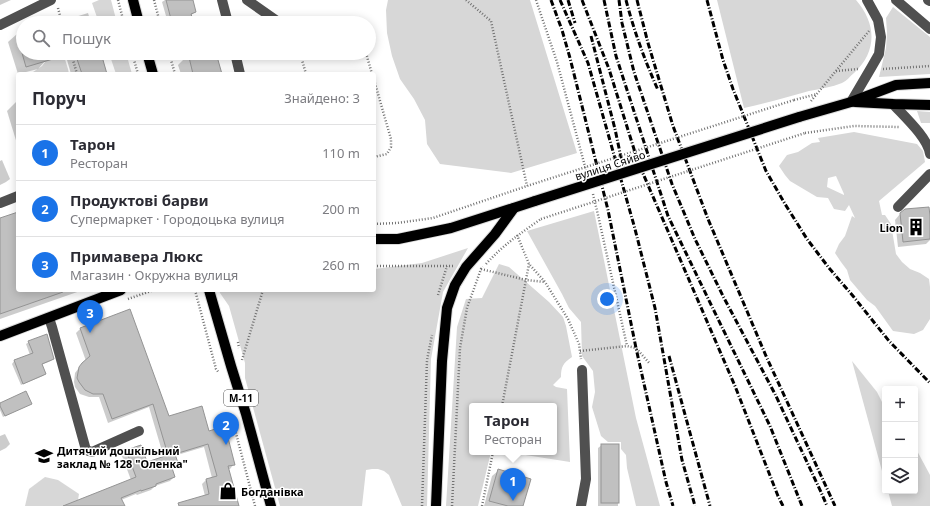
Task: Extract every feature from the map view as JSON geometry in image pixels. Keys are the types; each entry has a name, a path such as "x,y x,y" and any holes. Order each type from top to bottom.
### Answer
{"main road":[{"path":"133,0 137,16"},
{"path":"149,60 152,72"},
{"name":"вулиця Сяйво","path":"376,240 398,239 451,228 799,117 851,102 896,85 930,83"},
{"name":"вулиця Сяйво","path":"851,102 930,105"},
{"path":"436,506 442,361 448,308 455,285 466,267 495,234 514,208"},
{"path":"0,336 116,292"},
{"name":"М-11","path":"211,292 230,366 246,414 271,506"}],"street":[{"path":"222,0 226,16"},
{"path":"247,0 270,16"},
{"path":"851,102 878,54 881,38 878,20 867,0"},
{"path":"896,0 930,29"},
{"path":"22,16 54,3"},
{"path":"0,25 16,18"},
{"path":"237,60 240,72"},
{"path":"893,104 916,129 929,149 930,154"},
{"path":"898,207 930,174"},
{"path":"0,203 16,197"},
{"path":"49,318 86,450 92,452 139,430"},
{"path":"582,370 586,479 582,506"}],"path":[{"path":"118,0 122,16"},
{"path":"154,0 158,16"},
{"path":"466,0 491,21 528,185"},
{"path":"54,3 59,16"},
{"path":"376,224 397,223 433,218 528,185 817,94 872,27"},
{"path":"73,60 76,72"},
{"path":"134,60 137,72"},
{"path":"171,60 174,72"},
{"path":"302,60 305,72"},
{"path":"368,60 371,72"},
{"path":"883,69 930,66"},
{"path":"836,71 860,69"},
{"path":"376,87 391,139 391,147 387,154 376,157"},
{"path":"452,506 460,348 467,308 481,269 499,250 541,218 805,133 854,126 902,127"},
{"path":"517,235 529,264 545,282 568,319 579,344 582,370"},
{"path":"503,403 529,264"},
{"path":"376,266 456,266"},
{"path":"481,269 526,280 545,282"},
{"path":"196,292 216,369 219,373"},
{"path":"241,363 262,292"},
{"path":"580,351 626,346 636,348 650,364"},
{"path":"232,418 255,506"},
{"path":"482,506 492,455"}],"shaded area":[{"path":"99,0 111,0 115,16 97,16 92,3"},
{"path":"388,0 530,0 577,153 511,173 440,164 427,144 425,120 414,99 400,79 392,56 387,33 386,10"},
{"path":"717,0 856,0 863,9 871,28 872,38 867,56 862,65 842,83 744,108"},
{"path":"893,7 930,37 930,74 879,77 886,48 886,18"},
{"path":"47,60 65,60 69,72 33,72 42,66"},
{"path":"111,60 128,60 131,72 115,72"},
{"path":"917,111 930,112 930,123 921,123"},
{"path":"854,132 917,144 923,151 925,162 879,201 882,215 885,215 891,224 896,254 910,269 929,279 930,319 923,330 914,334 893,331 875,306 867,300 850,280 847,270 835,253 845,236 852,216 855,218 849,205 845,211 834,209 828,198 817,197 790,181 779,166 787,155 798,152 812,143 820,142 818,138","holes":["836,176 844,194 827,187 828,178"]},
{"path":"594,211 636,418 660,506 636,506 627,468 626,455 621,449 621,442 608,442 601,436 592,407 595,392 593,371 582,356 581,322 569,308 527,231"},
{"path":"468,248 443,292 431,359 427,506 402,506 389,475 384,471 372,469 366,470 362,506 280,506 245,378 245,363 229,306 220,292 376,292 376,269 422,263"},
{"path":"499,264 509,267 549,302 563,317 572,357 566,361 561,370 561,377 553,385 567,389 570,462 526,455 557,455 557,403 469,403 469,455 490,455 478,506 446,506 457,327 466,299 482,298"},
{"path":"852,361 877,392 882,402 882,471"},
{"path":"918,453 930,475 930,506 892,506 889,494 918,494"},
{"path":"45,477 58,480 79,494 77,506 25,506 29,489"}],"building":[{"path":"166,0 193,0 196,12 191,14 192,16 170,16"},
{"path":"24,60 50,60 26,67"},
{"path":"77,60 103,60 106,72 81,72"},
{"path":"190,60 218,60 221,72 193,72"},
{"name":"Lion","path":"929,207 930,239 903,242 900,213 905,209"},
{"path":"16,213 16,292 63,292 0,314 0,218"},
{"path":"130,309 169,416 202,406 209,431 225,426 235,465 228,466 239,506 179,506 178,503 209,494 206,479 217,476 208,444 175,454 179,466 172,468 175,477 156,484 156,486 121,498 125,506 63,506 136,477 126,450 141,445 147,462 168,455 153,404 112,419 103,394 93,394 85,390 77,378 79,367 90,356 80,328"},
{"path":"47,334 54,359 42,364 46,374 23,384 14,360 33,353 28,341"},
{"path":"26,391 32,404 5,416 0,403"},
{"path":"601,444 619,444 619,503 601,503"},
{"path":"498,469 531,479 523,506 508,506 489,501"}],"railway":[{"path":"551,0 570,58 608,210 636,348 666,482 673,506"},
{"path":"560,0 588,63 635,229 655,308 682,460 695,506"},
{"path":"568,0 575,23"},
{"path":"582,0 609,69 638,162 735,386 783,506"},
{"path":"604,0 616,56 668,216 770,426 802,506"},
{"path":"619,0 622,23 634,72 672,184 695,239 724,298 775,394 827,506"},
{"path":"626,0 640,46 658,90"},
{"path":"637,0 648,43 673,126 708,219 766,356 835,506"},
{"path":"707,0 723,60 733,89 766,171 785,204 807,239 829,268 889,341 930,383"},
{"path":"591,36 615,129 623,167"},
{"path":"669,356 710,506"}],"place":[{"name":"Lion","path":"916,227"},
{"name":"Примавера Люкс","path":"90,333"},
{"name":"Продуктові барви","path":"226,445"},
{"name":"Дитячий дошкільний заклад № 128 \"Оленка\"","path":"44,456"},
{"name":"Богданівка","path":"228,491"},
{"name":"Тарон","path":"513,501"}]}
